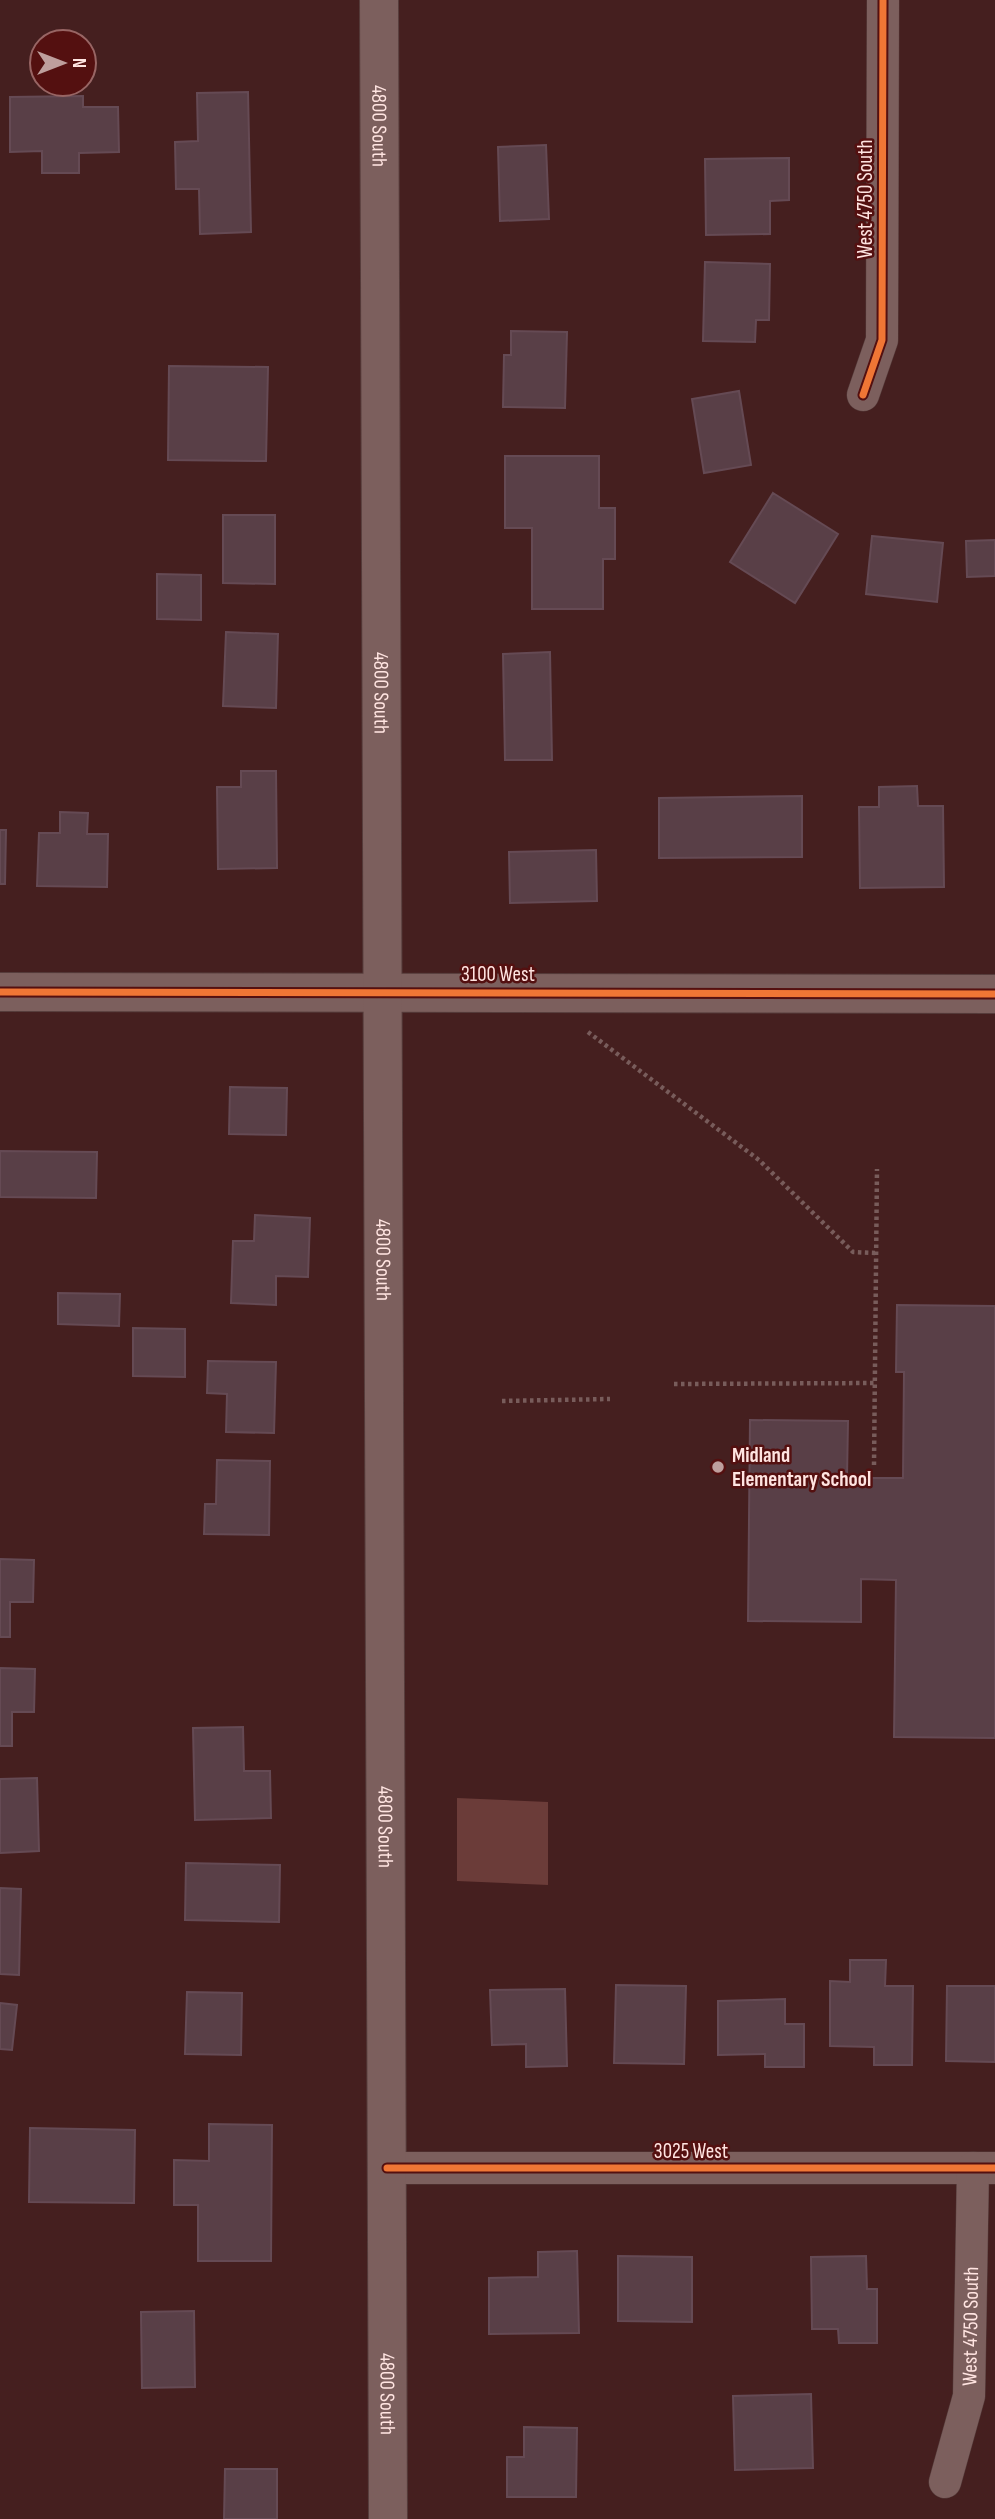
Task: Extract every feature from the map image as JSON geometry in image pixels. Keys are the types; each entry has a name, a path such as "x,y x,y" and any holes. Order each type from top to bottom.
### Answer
{"main road":[{"name":"4800 South","path":"379,0 388,2519"},
{"name":"3100 West","path":"0,992 995,994"}],"street":[{"name":"West 4750 South","path":"863,396 882,340 883,0"},
{"name":"3025 West","path":"387,2168 984,2168"},
{"name":"West 4750 South","path":"945,2482 969,2396 984,2168"}],"path":[{"path":"588,1032 759,1160 853,1252 875,1253"},
{"path":"874,1465 877,1169"},
{"path":"674,1384 875,1383"},
{"path":"502,1401 610,1399"}],"shaded area":[{"path":"457,1798 548,1802 548,1885 457,1881"}],"building":[{"path":"248,92 251,232 200,234 199,189 176,189 175,142 198,141 197,93"},
{"path":"10,97 83,98 83,107 118,107 119,152 79,153 79,173 42,173 42,151 10,152"},
{"path":"546,145 549,219 500,221 498,147"},
{"path":"789,158 789,200 770,201 770,234 706,235 705,159"},
{"path":"705,262 770,264 769,320 756,320 755,342 703,341"},
{"path":"511,331 567,332 565,408 503,407 504,355 511,355"},
{"path":"169,366 268,367 266,461 168,460"},
{"path":"739,391 751,465 704,473 692,399"},
{"path":"505,456 599,456 599,508 615,508 615,559 603,559 603,609 532,609 532,528 505,528"},
{"path":"773,493 838,534 795,603 730,562"},
{"path":"223,515 275,515 275,584 223,583"},
{"path":"872,536 943,543 937,602 866,594"},
{"path":"995,540 995,576 967,577 966,541"},
{"path":"157,574 201,575 201,620 157,619"},
{"path":"226,632 278,634 276,708 223,706"},
{"path":"550,652 552,760 505,760 503,654"},
{"path":"241,771 276,771 277,868 218,869 217,787 241,787"},
{"path":"917,786 918,806 943,806 944,887 860,888 859,807 879,807 879,787"},
{"path":"802,796 802,857 659,858 659,798"},
{"path":"60,812 88,813 87,834 108,834 107,887 37,886 39,833 60,833"},
{"path":"0,830 6,830 5,884 0,884"},
{"path":"596,850 597,901 510,903 509,852"},
{"path":"230,1087 287,1088 286,1135 229,1134"},
{"path":"0,1151 97,1152 96,1198 0,1197"},
{"path":"255,1215 310,1218 308,1277 276,1276 276,1305 231,1303 233,1241 254,1241"},
{"path":"58,1293 120,1294 119,1326 58,1324"},
{"path":"897,1305 995,1306 995,1738 894,1737 896,1580 861,1579 861,1622 748,1621 750,1420 848,1421 847,1478 903,1478 904,1372 896,1372"},
{"path":"133,1328 185,1329 185,1377 133,1376"},
{"path":"208,1361 276,1362 274,1433 226,1432 227,1394 207,1393"},
{"path":"217,1460 270,1461 269,1535 204,1534 205,1504 216,1504"},
{"path":"0,1559 34,1560 33,1602 10,1602 10,1637 0,1637"},
{"path":"0,1668 35,1669 34,1712 12,1712 12,1746 0,1746"},
{"path":"243,1727 244,1771 270,1771 271,1818 195,1820 193,1728"},
{"path":"37,1778 39,1851 0,1853 0,1779"},
{"path":"186,1863 280,1865 279,1922 185,1920"},
{"path":"0,1888 21,1889 19,1975 0,1974"},
{"path":"850,1960 886,1960 885,1986 913,1986 912,2065 874,2065 874,2047 830,2046 830,1981 850,1982"},
{"path":"616,1985 686,1986 684,2064 614,2063"},
{"path":"947,1986 995,1986 995,2062 946,2061"},
{"path":"565,1989 567,2066 526,2067 526,2044 492,2045 490,1990"},
{"path":"187,1992 242,1993 241,2055 185,2054"},
{"path":"785,1999 785,2024 804,2024 804,2067 765,2067 765,2054 718,2055 718,2001"},
{"path":"0,2003 17,2005 12,2050 0,2049"},
{"path":"209,2124 272,2125 271,2261 198,2261 198,2205 174,2205 174,2160 209,2161"},
{"path":"30,2128 135,2130 134,2203 29,2202"},
{"path":"577,2251 579,2333 489,2334 489,2278 538,2277 538,2252"},
{"path":"618,2256 692,2257 692,2322 618,2321"},
{"path":"866,2256 867,2289 877,2289 877,2343 839,2343 838,2329 812,2329 811,2257"},
{"path":"194,2311 195,2387 142,2388 141,2312"},
{"path":"811,2394 813,2468 735,2470 733,2396"},
{"path":"524,2427 577,2428 576,2497 507,2497 507,2457 524,2457"},
{"path":"225,2469 277,2469 277,2519 224,2519"}],"cycle path":[{"path":"863,395 882,340 883,0"},
{"path":"0,992 995,994"},
{"path":"387,2168 995,2168"}],"place":[{"name":"Midland Elementary School","path":"718,1467"}]}
